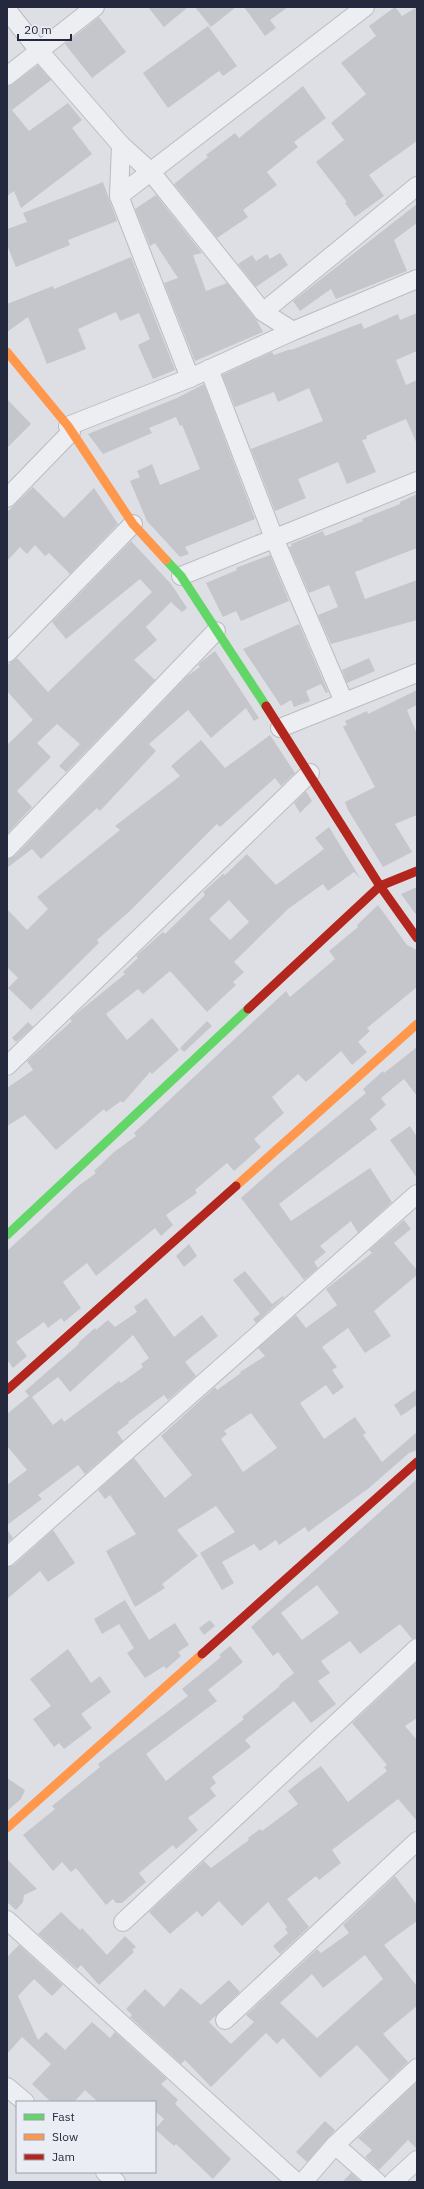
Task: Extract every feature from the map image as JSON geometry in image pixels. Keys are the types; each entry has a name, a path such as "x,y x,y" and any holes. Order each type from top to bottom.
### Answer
{"street":[{"path":"7,76 40,52 95,7"},
{"path":"119,196 365,7"},
{"path":"7,10 40,52 121,144 151,172 263,312 293,331"},
{"path":"121,144 119,196 190,378"},
{"path":"263,312 417,186"},
{"path":"7,498 69,429 190,378 293,331 417,278"},
{"path":"7,352 69,429 134,524 181,576 310,773 380,886 417,938"},
{"path":"209,369 274,538 344,702"},
{"path":"181,576 417,481"},
{"path":"7,653 134,524"},
{"path":"7,849 216,631"},
{"path":"280,728 417,673"},
{"path":"7,1066 310,773"},
{"path":"7,1235 380,886 417,871"},
{"path":"7,1390 417,1024"},
{"path":"7,1556 417,1194"},
{"path":"7,1828 417,1462"},
{"path":"124,1922 417,1648"},
{"path":"225,2020 417,1841"},
{"path":"7,1920 296,2182"},
{"path":"303,2182 335,2145 417,2068"},
{"path":"7,2087 24,2101"},
{"path":"335,2145 377,2182"},
{"path":"394,2182 417,2160"},
{"path":"106,2173 116,2182"}],"building":[{"path":"148,7 188,7 164,27"},
{"path":"195,7 236,7 211,27"},
{"path":"244,7 288,7 270,20 276,28 265,36"},
{"path":"395,7 402,16 417,7 417,141 369,175 384,196 355,217 345,203 347,202 316,162 344,140 331,123 366,94 341,63 376,36 369,26"},
{"path":"99,17 126,52 92,78 65,44"},
{"path":"208,26 237,66 223,76 219,71 168,108 143,73"},
{"path":"38,65 51,80 12,110 29,131 68,103 82,120 72,128 92,154 21,208 14,191 7,196 7,86 13,84"},
{"path":"303,86 326,118 294,142 298,147 267,172 277,185 243,210 248,217 217,238 174,184 208,157 206,155 235,133 239,138"},
{"path":"103,182 117,221 68,240 70,245 16,267 7,245 7,229 27,222 23,213"},
{"path":"156,195 202,253 193,255 206,291 227,283 257,321 263,332 195,361 164,283 178,278 155,243 150,246 135,209"},
{"path":"417,204 417,223 394,240 407,271 336,299 331,289 300,311 293,301"},
{"path":"280,253 288,265 256,287 238,264 252,255 256,261 267,254 270,259"},
{"path":"131,257 175,370 153,379 138,345 150,339 139,313 120,321 116,312 78,329 86,349 47,364 28,317 7,332 7,304 53,286 54,289"},
{"path":"417,313 417,351 396,360 406,385 417,380 417,444 406,419 366,436 367,439 362,440 376,472 347,484 338,462 298,479 306,498 275,511 251,449 323,421 309,388 278,402 274,392 235,407 222,375 272,352 274,355 291,350 361,323 364,329 398,314 400,320"},
{"path":"204,384 255,519 185,547 189,554 180,557 147,521 130,481 140,477 137,471 152,464 160,485 200,469 182,425 180,426 176,417 149,428 152,433 103,454 88,434 177,398"},
{"path":"7,399 31,424 7,448"},
{"path":"33,487 64,518 94,488 118,524 70,574 49,553 45,556 35,545 27,554 20,547 7,561 7,512"},
{"path":"417,494 417,548 355,572 365,599 417,580 417,620 331,644 318,615 338,607 329,585 309,593 289,547 292,546 291,544 323,531 325,536 363,521 362,519 400,504 400,502"},
{"path":"131,541 171,584 187,608 182,612 171,602 146,627 157,640 134,660 155,680 66,772 59,766 80,744 57,724 37,743 51,757 17,791 32,807 7,834 7,745 33,720 7,691 7,665 17,658 48,692 152,592 140,579 66,639 52,622"},
{"path":"270,555 289,601 241,621 236,611 223,617 206,583 237,570 236,568"},
{"path":"299,624 328,692 326,693 321,684 306,691 310,701 294,707 291,700 281,706 243,649"},
{"path":"215,651 259,718 254,721 246,708 211,738 188,710 149,744 156,751 100,811 97,808 41,859 32,849 7,868 7,859 15,856 187,676 200,667 198,665"},
{"path":"369,658 375,671 347,683 342,670"},
{"path":"417,690 417,705 407,710 417,734 417,815 395,824 412,852 383,867 348,810 345,802 375,787 343,727 347,725 345,721 367,711 368,714"},
{"path":"270,735 295,773 281,786 275,778 220,827 217,824 131,910 97,940 99,943 31,1010 8,988 18,978 7,967 7,909 27,930 48,909 37,897 120,830 115,826 180,776 171,766 201,740 225,768"},
{"path":"306,791 312,801 300,813 294,803"},
{"path":"329,827 360,878 354,872 328,891 323,884 288,909 234,962 244,972 233,982 236,985 207,1012 170,971 143,994 138,989 106,1014 127,1040 152,1018 179,1050 152,1074 150,1072 123,1103 121,1101 106,1112 104,1109 56,1150 25,1115 7,1126 7,1088 33,1070 27,1061 72,1021 70,1019 125,974 123,972 138,958 136,956 163,932 165,934 205,895 203,892 223,874 225,875 247,854 276,885 324,849 315,838","holes":["229,900 249,922 230,940 209,919"]},
{"path":"417,887 417,916 401,894"},
{"path":"378,905 407,945 417,950 417,987 367,1028 370,1031 358,1042 367,1052 352,1065 341,1051 306,1082 298,1074 272,1097 284,1113 254,1139 261,1147 234,1171 227,1163 195,1190 197,1193 166,1215 173,1225 161,1236 155,1228 96,1276 87,1263 63,1282 81,1308 64,1322 61,1318 48,1328 44,1322 16,1342 27,1356 13,1368 7,1360 7,1251 77,1187 96,1173 94,1171 114,1152 136,1136 134,1133 286,991 290,997 335,959 329,951 358,927 357,925"},
{"path":"207,1021 212,1026 184,1052 180,1048"},
{"path":"28,1022 33,1027 16,1042 12,1038"},
{"path":"417,1047 417,1096 404,1079 381,1098 386,1105 370,1119 377,1129 279,1204 291,1221 370,1168 392,1202 358,1233 351,1221 320,1246 326,1252 314,1262 318,1268 304,1280 241,1198 277,1166 366,1093 363,1089 383,1071 384,1073"},
{"path":"410,1126 417,1137 417,1178 390,1140"},
{"path":"404,1220 411,1229 394,1243 417,1270 417,1275 374,1311 391,1336 365,1353 348,1328 322,1347 337,1367 332,1370 344,1387 333,1395 326,1385 300,1403 324,1439 355,1417 366,1433 363,1435 382,1462 417,1432 417,1450 409,1453 369,1488 308,1532 305,1527 279,1545 276,1540 260,1551 254,1544 222,1562 234,1583 222,1590 200,1553 235,1532 216,1506 177,1530 198,1556 162,1584 165,1588 135,1607 106,1551 136,1534 110,1495 105,1499 98,1490 134,1458 165,1498 192,1475 161,1436 215,1387 217,1390 241,1373 240,1372 265,1356 258,1348 296,1315 306,1328 337,1305 326,1289 372,1253 369,1250","holes":["251,1413 277,1448 243,1472 221,1439 227,1434 224,1431"]},
{"path":"189,1244 197,1256 184,1267 176,1256"},
{"path":"245,1271 272,1304 283,1296 284,1297 256,1323 253,1319 260,1314 233,1280"},
{"path":"146,1298 174,1337 202,1315 218,1336 185,1362 196,1376 168,1400 164,1395 128,1422 129,1423 117,1432 123,1441 85,1474 78,1465 38,1495 42,1499 7,1525 7,1485 27,1470 7,1446 7,1414 29,1396 25,1391 95,1328 96,1330 108,1320 115,1327 137,1312 134,1307","holes":["133,1335 149,1358 141,1364 143,1367 121,1383 119,1381 64,1422 62,1418 53,1425 32,1397 58,1377 70,1392"]},
{"path":"417,1389 417,1405 401,1416 394,1405"},
{"path":"417,1479 417,1638 412,1639 400,1624 360,1654 350,1641 321,1661 330,1673 318,1681 336,1704 311,1723 294,1701 245,1740 251,1747 212,1777 216,1783 210,1788 216,1796 188,1818 198,1830 176,1849 173,1845 139,1873 146,1882 122,1903 116,1903 113,1899 106,1905 76,1868 71,1872 62,1862 53,1871 23,1835 55,1809 52,1806 100,1767 98,1764 188,1696 182,1689 221,1657 219,1655 230,1646 243,1662 208,1690 217,1701 146,1754 166,1781 244,1719 242,1717 294,1673 278,1652 273,1656 251,1627","holes":["317,1585 339,1613 302,1640 281,1613"]},
{"path":"7,1529 13,1538 7,1543"},
{"path":"53,1530 75,1563 48,1582 40,1571 7,1599 7,1567 14,1565"},
{"path":"125,1600 149,1640 175,1623 189,1645 178,1652 181,1656 166,1669 164,1666 145,1678 127,1653 134,1648 119,1624 102,1634 94,1619"},
{"path":"210,1620 215,1626 204,1635 199,1628"},
{"path":"68,1649 91,1683 100,1676 111,1692 81,1714 92,1728 64,1749 59,1743 54,1747 33,1719 51,1706 30,1679"},
{"path":"417,1662 417,1718 405,1726 417,1740 417,1821 398,1799 332,1850 341,1863 319,1880 316,1876 287,1899 309,1927 280,1954 273,1946 288,1933 285,1929 287,1927 268,1902 242,1926 219,1901 202,1917 197,1911 170,1934 149,1912 204,1861 211,1868 249,1840 248,1838 260,1829 262,1831 298,1804 288,1791 304,1778 321,1766 348,1802 387,1771 384,1767 387,1765 352,1723"},
{"path":"7,1778 25,1790 21,1799 7,1811"},
{"path":"7,1859 37,1889 24,1895 23,1902 16,1910 7,1902"},
{"path":"395,1876 417,1905 417,1921 384,1945 417,1986 417,2006 383,2034 408,2062 389,2080 357,2045 320,2078 283,2038 277,2044 266,2033 211,2087 185,2060 181,2064 130,2017 132,2015 126,2009 145,1989 164,2007 181,1988 201,2005 229,1980 240,1992 209,2022 231,2044 254,2022 246,2015 317,1949 321,1953 349,1933 343,1925","holes":["365,1955 383,1979 317,2038 280,2003 312,1974 323,1988"]},
{"path":"61,1912 80,1930 82,1928 107,1955 125,1936 136,1947 132,1950 134,1952 99,1985 81,1965 77,1969 38,1934"},
{"path":"19,1945 63,1985 52,1996 34,1979 18,1996 38,2040 46,2032 65,2050 92,2022 110,2038 115,2032 167,2079 161,2084 178,2100 175,2104 231,2159 213,2179 176,2144 174,2146 156,2130 164,2119 156,2112 156,2101 97,2101 85,2090 75,2101 50,2101 32,2084 51,2064 22,2037 7,2054 7,1957"},
{"path":"417,2082 417,2149 408,2140 379,2170 365,2157 372,2150 358,2138"},
{"path":"325,2121 335,2130 307,2162 296,2152"},
{"path":"351,2173 361,2182 342,2182"}],"traffic: fast":[{"path":"166,560 181,576 266,706"},
{"path":"7,1235 248,1009"}],"traffic: slow":[{"path":"7,352 68,426 133,524 166,560"},
{"path":"236,1186 417,1024"},
{"path":"7,1828 202,1654"}],"traffic: jam":[{"path":"266,706 380,886 417,938"},
{"path":"248,1009 380,886 417,871"},
{"path":"7,1390 236,1186"},
{"path":"202,1654 417,1462"}]}
